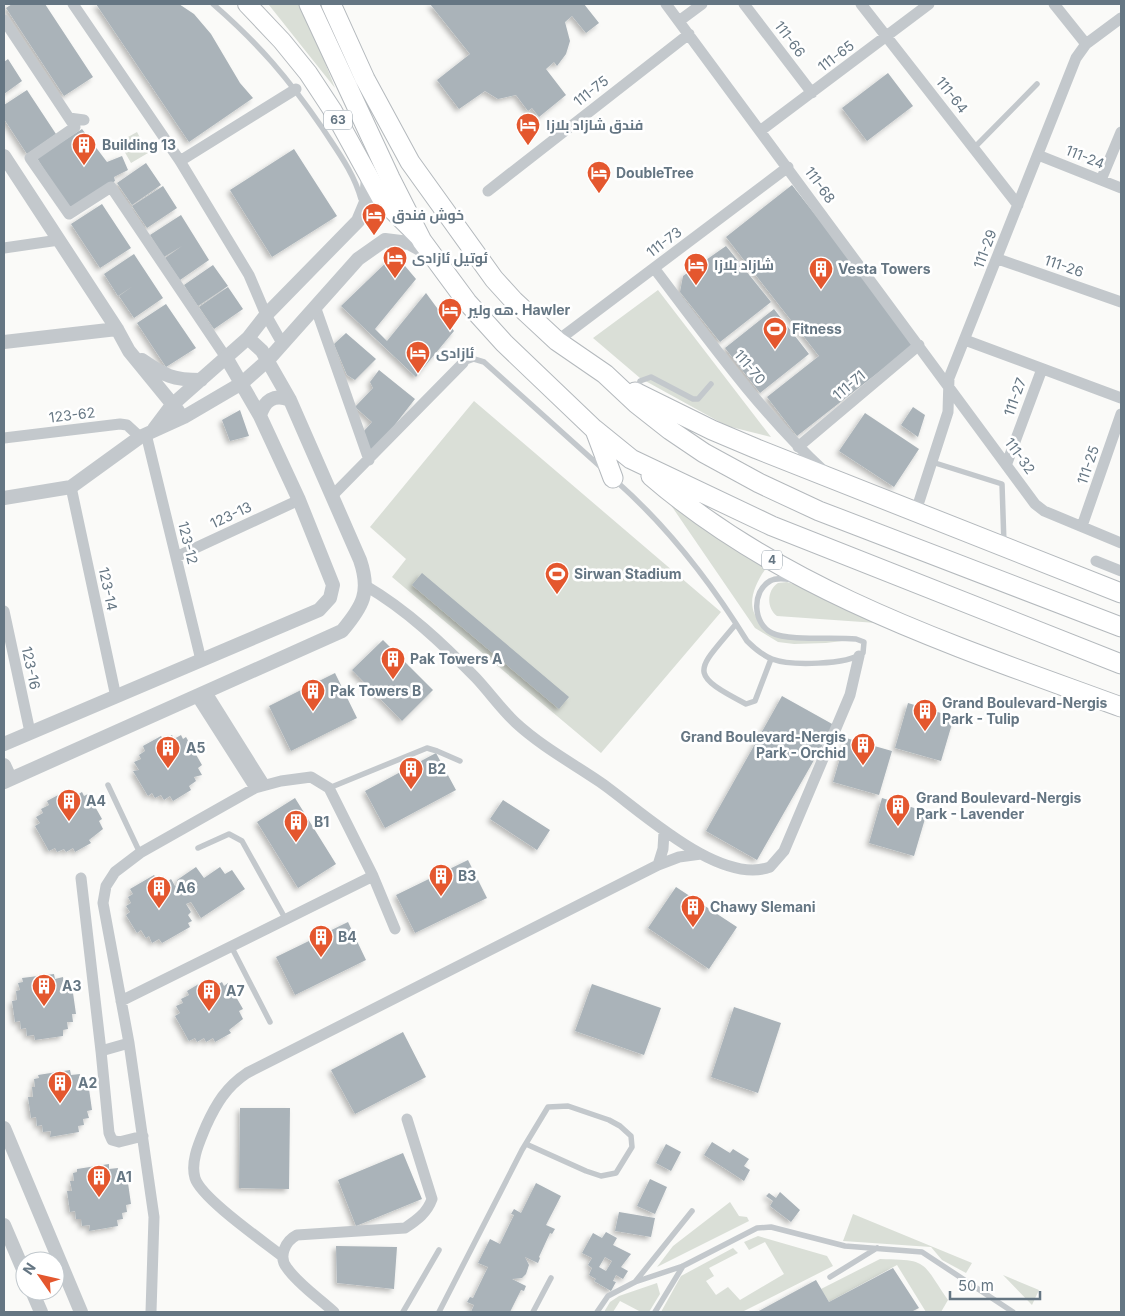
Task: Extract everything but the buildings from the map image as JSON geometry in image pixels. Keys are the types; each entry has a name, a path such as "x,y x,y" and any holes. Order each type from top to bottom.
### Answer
{"highway":[{"path":"309,4 383,164 422,241 467,302 504,342 594,429 631,459 781,530 1121,664"},
{"path":"331,4 365,79 415,169 494,279 514,301 557,341 605,374 637,393 712,430 1121,593"},
{"path":"605,374 637,404 704,453 789,498 1121,627"},
{"path":"594,429 613,478"},
{"name":"4","path":"631,459 715,526 743,545 815,584 928,636 1121,707"}],"main road":[{"name":"63","path":"247,4 282,41 308,73 333,111 368,176 390,210 422,241"}],"street":[{"path":"73,4 180,161 249,275 266,315 282,343"},
{"name":"111-68","path":"666,4 948,384"},
{"path":"679,21 702,4"},
{"name":"111-66","path":"744,4 812,93"},
{"name":"111-64","path":"861,4 1018,205"},
{"name":"111-65","path":"760,132 929,4"},
{"path":"1054,4 1086,44"},
{"name":"111-29","path":"916,511 948,412 948,384 1076,58 1086,44 1121,18"},
{"path":"4,20 75,128 30,158 69,214 111,187 242,383 260,416 299,500 333,585 330,598 318,610 4,744"},
{"name":"111-75","path":"488,191 688,34"},
{"path":"180,161 296,89"},
{"path":"69,118 84,120"},
{"path":"1101,180 1121,132"},
{"name":"111-24","path":"1038,155 1121,188"},
{"path":"4,157 117,329 129,351 184,418"},
{"name":"111-73","path":"557,341 788,166"},
{"path":"4,498 71,488 146,434 172,405 227,359 248,338 266,315 358,221 364,210 368,195 368,176"},
{"path":"4,248 59,240"},
{"path":"146,434 184,418 242,383 268,360 358,259 385,240 409,243 434,258"},
{"name":"111-26","path":"998,259 1121,302"},
{"name":"111-70","path":"654,268 727,363 798,447 831,478"},
{"path":"315,306 369,460"},
{"path":"4,342 117,329"},
{"path":"4,764 7,780 202,695 342,631 359,611 366,586 360,560 290,400 268,360 248,338"},
{"path":"965,340 1121,398"},
{"name":"111-71","path":"798,447 919,345"},
{"path":"129,351 170,378 201,380"},
{"path":"332,496 463,363"},
{"name":"111-27","path":"1007,464 1042,369"},
{"name":"111-32","path":"948,384 1039,508 1121,542"},
{"path":"260,416 267,402 282,397 290,400"},
{"name":"111-25","path":"1082,526 1121,414"},
{"name":"123-62","path":"4,438 120,424 127,425 146,434"},
{"name":"123-12","path":"146,434 201,660"},
{"name":"123-14","path":"71,488 116,697"},
{"name":"123-13","path":"176,558 299,500"},
{"path":"1096,560 1121,571"},
{"path":"366,586 397,606 437,640 529,734 602,783 664,832 701,854 734,866 757,870 770,867 781,858 850,695 858,656"},
{"name":"123-16","path":"4,611 30,732"},
{"path":"202,695 259,786"},
{"path":"151,1312 154,1217 129,1044 102,903 106,886 115,872 140,853 259,786 310,777 329,788 372,876 395,929"},
{"path":"658,865 663,849 664,832"},
{"path":"334,1312 286,1267 282,1256 210,1198 195,1178 196,1155 200,1138 215,1106 228,1088 247,1073 658,865 679,857 701,854"},
{"path":"121,1001 372,876"},
{"path":"81,878 91,954 109,1133 112,1140 119,1142 143,1136"},
{"path":"91,954 111,950"},
{"path":"101,1051 129,1044"},
{"path":"282,1256 286,1244 297,1235 405,1228 418,1219 429,1207 432,1199 407,1119"},
{"path":"4,1128 81,1312"},
{"path":"4,1225 15,1251"}],"lane":[{"path":"213,4 254,40 296,89 346,163 358,186 364,210"},
{"path":"974,148 1037,84"},
{"path":"463,363 474,359 484,362 613,478 668,531 694,564 746,641 759,653 771,659 795,664 858,656 865,650 862,640 780,636 772,633 759,622 758,602 762,591 770,582 780,579 815,584"},
{"path":"637,393 640,381 645,377 651,377 693,399 703,396 711,384"},
{"path":"932,462 1002,484 1004,546"},
{"path":"736,624 704,663 703,673 712,687 746,704 755,701 771,659"},
{"path":"329,788 427,748 460,761"},
{"path":"108,785 140,853"},
{"path":"198,848 229,834 242,841 286,918"},
{"path":"231,946 270,1022"},
{"path":"439,1312 526,1144 548,1107 568,1106 620,1126 631,1136 632,1146 616,1173 601,1176 526,1144"},
{"path":"635,1282 692,1211"},
{"path":"596,1312 608,1296 635,1282 683,1266 757,1228 771,1227 845,1246 922,1252 1012,1312"},
{"path":"830,1277 877,1248"},
{"path":"403,1312 439,1250"},
{"path":"655,1312 683,1266"},
{"path":"533,1312 551,1278"}],"shaded area":[{"path":"267,4 302,4 335,88 269,5"},
{"path":"137,132 148,153 131,163 119,142"},
{"path":"658,290 771,437 727,426 640,378 593,338"},
{"name":"Sirwan Stadium","path":"474,401 721,612 601,753 392,577 406,559 370,527"},
{"path":"664,495 769,564 759,580 753,597 754,613 759,621 778,634 788,636 858,639 794,644 778,642 755,628"},
{"path":"787,582 809,589 891,624 777,616 771,608 770,594 778,583"},
{"path":"730,1202 739,1216 747,1217 749,1221 657,1267 673,1246"},
{"path":"853,1214 972,1263 966,1273 942,1260 931,1247 843,1241"},
{"path":"758,1236 827,1256 833,1266 742,1312 661,1312 681,1276 733,1248 738,1253 709,1268 714,1276 706,1281 716,1295 728,1287 740,1300 784,1274 765,1242 749,1250 744,1242"},
{"path":"880,1259 908,1260 922,1265 928,1270 948,1300 941,1312 926,1312 897,1265 829,1302 821,1289"},
{"path":"1003,1275 1039,1290 1032,1305"},
{"path":"657,1283 660,1294 649,1312 641,1312 620,1301 613,1312 604,1312 610,1302 619,1296"}],"place":[{"name":"فندق شازاد بلازا","path":"528,146"},
{"name":"Building 13","path":"84,166"},
{"name":"DoubleTree","path":"599,194"},
{"name":"خوش فندق","path":"374,236"},
{"name":"ئوتیل ئازادی","path":"395,279"},
{"name":"شازاد بلازا","path":"696,286"},
{"name":"Vesta Towers","path":"821,290"},
{"name":"هه ولير. Hawler","path":"450,331"},
{"name":"Fitness","path":"775,350"},
{"name":"ئازادی","path":"418,374"},
{"name":"Sirwan Stadium","path":"557,595"},
{"name":"Pak Towers A","path":"393,680"},
{"name":"Pak Towers B","path":"313,712"},
{"name":"Grand Boulevard-Nergis Park - Tulip","path":"925,732"},
{"name":"Grand Boulevard-Nergis Park - Orchid","path":"863,766"},
{"name":"A5","path":"168,769"},
{"name":"B2","path":"411,790"},
{"name":"A4","path":"69,822"},
{"name":"Grand Boulevard-Nergis Park - Lavender","path":"898,827"},
{"name":"B1","path":"296,843"},
{"name":"B3","path":"441,897"},
{"name":"A6","path":"159,909"},
{"name":"Chawy Slemani","path":"693,928"},
{"name":"B4","path":"321,958"},
{"name":"A3","path":"44,1007"},
{"name":"A7","path":"209,1012"},
{"name":"A2","path":"60,1104"},
{"name":"A1","path":"99,1198"}]}
